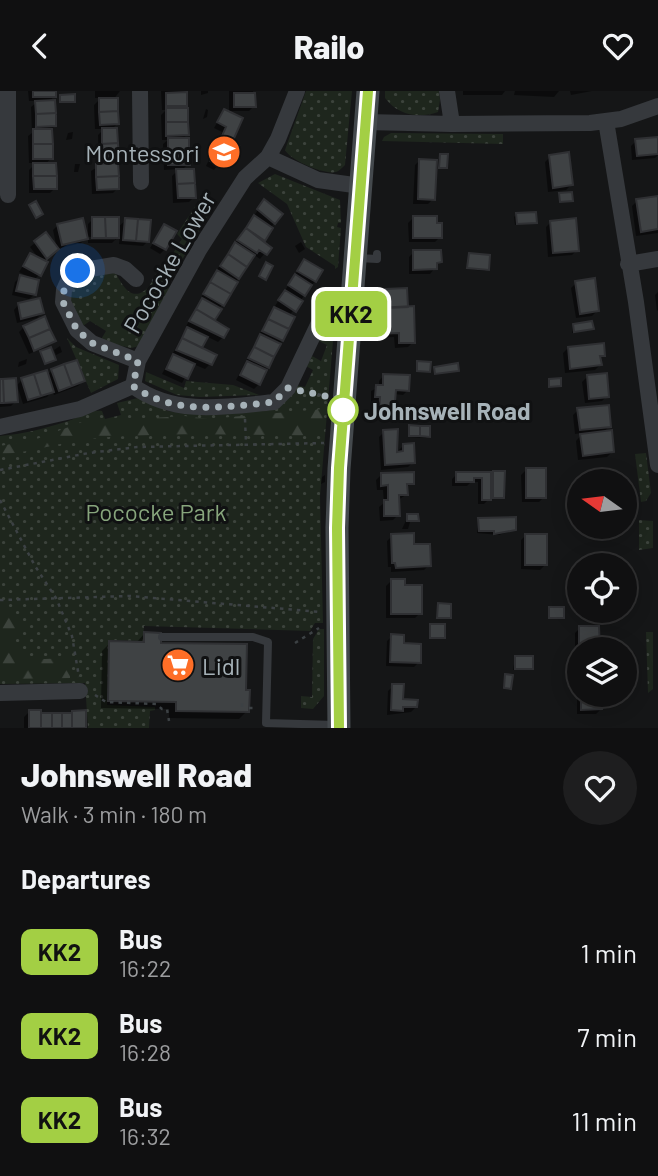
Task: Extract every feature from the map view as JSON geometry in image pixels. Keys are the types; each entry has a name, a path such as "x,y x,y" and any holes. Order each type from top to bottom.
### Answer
{"street":[{"path":"5,188 8,91"},
{"path":"139,91 143,182"},
{"name":"Pococke Lower","path":"133,386 138,361 199,250 245,179 268,157 297,91"},
{"path":"339,727 337,528 344,400 366,256 361,186 368,91"},
{"path":"447,91 452,124"},
{"path":"366,122 452,124 606,121 621,119 658,106"},
{"path":"606,121 628,264 654,403 658,465"},
{"path":"268,157 318,180 361,186"},
{"path":"628,264 658,259"},
{"name":"Pococke Lower","path":"136,279 125,269 114,265 78,271 69,279 63,302 77,330 92,343 138,361"},
{"path":"0,427 80,409 133,386 142,393 171,405 201,408 274,402 288,388 327,306"},
{"path":"0,693 83,688"}],"lane":[{"path":"162,637 253,637 268,642 266,723 339,727"}],"path":[{"path":"136,279 155,280 178,288"},
{"path":"288,388 344,400"},
{"path":"245,413 246,443"},
{"path":"0,470 137,447 332,443"},
{"path":"0,500 35,566 56,598 72,636 83,688 106,702 156,704 167,709 169,721"},
{"path":"0,600 130,596 309,610"},
{"path":"295,643 319,628 325,628"}],"green space":[{"path":"306,91 352,91 345,165 336,172 308,166 285,150"},
{"path":"385,91 439,91 438,112 416,115 402,112 385,98"},
{"path":"391,133 503,134 503,144 382,141"},
{"path":"275,174 340,200 341,223 338,223 337,227 341,228 338,267 335,269 335,266 306,247 287,204 258,183"},
{"path":"200,199 217,200 168,284 170,288 140,346 131,348 100,341 106,331 90,321 83,326 71,301 70,292 73,286 84,277 115,272 130,292 134,294 144,291 155,278 155,274 160,274 182,239 177,234"},
{"name":"Pococke Park","path":"329,315 335,317 320,496 323,623 315,623 310,631 144,626 143,641 109,640 107,705 155,707 155,710 150,711 149,728 88,728 85,683 0,684 0,436 41,429 93,411 102,411 105,419 121,415 117,403 138,398 167,411 212,415 275,409 290,397 296,385 305,387 313,370 304,365 312,356 321,361 327,345 317,340"},
{"path":"67,338 76,347 119,365 118,379 91,393"},
{"path":"146,372 184,388 186,381 233,385 259,395 177,395 145,381"},
{"path":"323,409 322,435 177,434 119,437 79,440 0,454 0,446 34,440 82,422 185,416 208,419"},
{"path":"646,453 651,493 646,501 641,502 637,469 635,454"},
{"path":"639,520 653,521 653,548 639,550"},
{"path":"0,611 8,611 22,629 11,637 19,653 43,659 70,658 70,678 0,679"},
{"path":"319,629 324,629 324,696 313,709 301,708 301,696 312,697 313,639"},
{"path":"646,632 653,632 653,689 648,693"}],"building":[{"path":"33,91 56,91 56,97 33,97"},
{"path":"187,92 187,106 166,106 166,93"},
{"path":"234,93 255,93 256,107 234,107"},
{"path":"75,94 75,102 60,102 60,95"},
{"path":"99,98 118,98 118,111 99,112"},
{"path":"55,100 56,113 36,114 35,101"},
{"path":"166,108 188,108 188,122 166,122"},
{"path":"224,109 243,118 232,143 221,138 226,127 217,122"},
{"path":"118,111 119,124 100,125 99,112"},
{"path":"56,113 56,126 36,127 36,114"},
{"path":"166,122 188,122 189,135 166,136"},
{"path":"102,128 117,128 118,143 102,144"},
{"path":"33,129 52,129 53,144 33,144"},
{"path":"658,137 658,154 637,156 635,139"},
{"path":"168,138 189,138 189,151 168,152"},
{"path":"221,138 239,146 233,159 225,156 220,166 210,161"},
{"path":"118,143 119,158 103,159 102,144"},
{"path":"33,144 53,144 53,159 33,159"},
{"path":"189,151 190,165 168,165 168,152"},
{"path":"569,152 573,185 553,188 549,155"},
{"path":"440,154 448,154 447,168 439,168"},
{"path":"419,159 437,160 435,200 418,199"},
{"path":"33,163 56,163 57,176 33,176"},
{"path":"118,163 119,176 96,177 96,164"},
{"path":"176,169 194,169 195,183 177,184"},
{"path":"33,176 57,176 57,189 34,189"},
{"path":"119,176 119,189 97,190 96,177"},
{"path":"195,183 196,198 178,198 177,184"},
{"path":"572,192 573,201 560,202 559,193"},
{"path":"658,196 658,229 641,232 636,199"},
{"path":"264,199 283,214 275,224 257,209"},
{"path":"36,201 43,214 36,218 29,205"},
{"path":"536,212 537,223 517,224 516,213"},
{"path":"254,215 273,228 265,241 246,228"},
{"path":"413,216 437,216 437,223 442,223 442,238 413,238"},
{"path":"92,217 105,217 106,238 92,238"},
{"path":"105,217 119,217 119,238 106,238"},
{"path":"83,218 88,239 62,245 57,224"},
{"path":"125,218 138,219 136,241 123,240"},
{"path":"576,218 579,251 553,253 550,221"},
{"path":"138,219 151,220 149,242 136,241"},
{"path":"164,224 177,231 166,250 153,243"},
{"path":"246,228 272,248 267,255 259,250 257,253 237,240"},
{"path":"46,232 59,249 47,259 34,241"},
{"path":"235,242 255,255 247,267 228,254"},
{"path":"413,250 441,250 442,262 437,263 437,269 413,270"},
{"path":"30,253 48,262 41,276 23,266"},
{"path":"469,253 490,255 489,270 467,268"},
{"path":"228,254 247,267 239,279 220,266"},
{"path":"304,259 323,270 316,282 297,271"},
{"path":"266,262 273,266 266,280 259,276"},
{"path":"217,270 238,282 231,294 210,282"},
{"path":"295,274 312,285 305,296 288,285"},
{"path":"20,275 39,280 36,295 16,291"},
{"path":"595,278 599,311 580,314 575,281"},
{"path":"210,282 231,294 224,306 203,294"},
{"path":"407,288 408,307 386,308 385,289"},
{"path":"285,290 303,301 296,312 278,300"},
{"path":"40,298 44,313 21,319 18,303"},
{"path":"202,298 222,309 215,320 196,309"},
{"path":"414,306 415,343 399,343 399,333 378,334 377,308"},
{"path":"274,307 295,317 289,329 268,319"},
{"path":"196,309 229,329 224,338 189,321"},
{"path":"45,316 50,329 29,338 23,326"},
{"path":"268,319 289,329 283,341 262,331"},
{"path":"592,321 594,329 574,332 573,324"},
{"path":"187,327 208,337 202,348 182,338"},
{"path":"50,329 56,341 34,351 29,338"},
{"path":"260,334 281,344 274,357 254,347"},
{"path":"182,338 217,355 212,365 176,350"},
{"path":"604,343 605,356 600,356 602,365 570,369 568,347"},
{"path":"51,347 56,360 45,364 40,351"},
{"path":"254,347 274,357 269,368 248,358"},
{"path":"173,354 195,364 188,379 166,369"},
{"path":"77,360 85,381 72,386 64,364"},
{"path":"247,361 267,370 260,385 240,375"},
{"path":"417,361 431,362 430,372 417,371"},
{"path":"458,363 459,371 435,374 434,367"},
{"path":"64,364 72,386 59,391 51,369"},
{"path":"47,370 54,392 41,396 34,374"},
{"path":"607,373 609,397 589,399 587,375"},
{"path":"34,374 41,396 28,400 21,378"},
{"path":"383,374 410,375 409,391 396,390 394,413 379,412 380,397 375,397 376,385 383,385"},
{"path":"16,378 18,402 4,403 3,379"},
{"path":"561,378 561,386 549,387 549,379"},
{"path":"0,379 3,379 4,403 0,403"},
{"path":"609,405 611,427 580,430 577,408"},
{"path":"409,425 420,426 420,436 409,436"},
{"path":"420,426 430,426 430,437 420,436"},
{"path":"398,429 397,452 403,451 403,444 414,443 415,463 385,465 383,430"},
{"path":"612,430 614,452 583,456 580,434"},
{"path":"526,468 546,468 546,498 526,498"},
{"path":"493,471 505,471 504,498 493,498"},
{"path":"414,472 414,484 407,484 408,495 399,495 400,516 384,516 388,485 381,486 381,473"},
{"path":"456,472 491,472 491,500 482,500 482,478 474,478 474,482 456,482"},
{"path":"407,514 418,514 419,521 407,521"},
{"path":"516,517 516,530 494,534 494,531 479,531 478,518"},
{"path":"414,533 414,544 430,544 431,566 396,568 395,563 392,563 391,534"},
{"path":"525,534 547,534 547,565 525,565"},
{"path":"391,579 405,579 405,585 422,585 422,614 391,614"},
{"path":"438,603 451,604 451,618 437,618"},
{"path":"549,607 564,607 564,618 549,618"},
{"path":"430,624 445,624 445,638 430,638"},
{"path":"579,626 599,626 599,637 579,637"},
{"name":"Lidl","path":"144,632 161,633 161,643 247,644 246,690 250,690 249,712 176,711 176,702 108,701 109,641 144,642"},
{"path":"391,634 404,635 404,643 421,644 421,663 390,662"},
{"path":"515,656 533,656 533,669 515,669"},
{"path":"505,674 513,675 511,689 504,688"},
{"path":"392,684 404,684 403,699 418,700 417,707 403,707 403,711 391,710"},
{"path":"581,707 602,707 602,709 581,710"},
{"path":"29,710 41,710 41,728 29,728"},
{"path":"86,710 86,728 72,728 72,711"},
{"path":"41,713 52,713 52,728 41,728"},
{"path":"52,713 62,713 62,728 52,728"},
{"path":"62,713 72,713 72,728 62,728"}],"bus line":[{"name":"KK2","path":"339,728 339,468 368,91"}],"place":[{"name":"Montessori","path":"224,152"},
{"name":"Johnswell Road","path":"343,410"},
{"name":"Lidl","path":"178,665"}],"route":[{"path":"78,271 69,279 63,302 77,330 92,343 138,361 133,386 142,393 171,405 201,408 274,402 288,388 344,400 343,410"}]}
